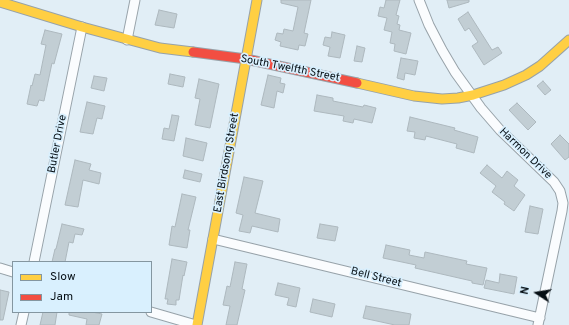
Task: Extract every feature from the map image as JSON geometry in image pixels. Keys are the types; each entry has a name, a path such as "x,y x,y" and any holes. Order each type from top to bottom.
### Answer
{"street":[{"path":"127,40 135,0"},
{"name":"East Birdsong Street","path":"196,325 257,0"},
{"name":"Harmon Drive","path":"419,0 429,25 442,50 455,72 486,114 500,130 554,182 560,191 563,203 562,211 539,321"},
{"name":"South Twelfth Street","path":"0,2 127,40 160,48 246,59 414,96 442,99 473,96 504,86 540,66 569,40"},
{"name":"Butler Drive","path":"34,261 82,27"},
{"name":"Bell Street","path":"213,239 539,321"},
{"path":"0,268 12,272"},
{"path":"152,312 196,325"},
{"path":"21,325 24,313"}],"building":[{"path":"281,0 311,0 304,33 308,34 305,46 299,45 298,50 280,46 281,42 275,40 277,33 283,34 284,29 293,31 298,7 281,3"},
{"path":"386,0 400,0 396,15 399,16 397,24 400,25 399,30 411,33 406,54 394,51 395,44 390,43 392,32 384,30 387,18 378,16 380,7 384,8"},
{"path":"447,0 469,0 469,2 449,8"},
{"path":"159,10 177,14 174,28 155,25"},
{"path":"468,12 492,50 498,47 502,53 484,65 472,46 478,42 469,28 465,31 458,19"},
{"path":"45,30 62,34 54,64 52,63 44,101 39,100 37,106 27,104 35,74 40,75 46,45 41,44"},
{"path":"332,32 345,35 340,58 328,56 330,47 323,45 325,37 331,38"},
{"path":"357,46 365,48 362,62 354,61"},
{"path":"401,58 418,61 415,75 405,73 404,80 397,78"},
{"path":"170,74 185,77 183,87 168,84"},
{"path":"268,75 281,78 280,83 285,84 283,93 277,91 274,108 261,105"},
{"path":"94,76 107,78 104,91 91,88"},
{"path":"199,79 219,84 210,128 195,125 200,99 195,98"},
{"path":"543,81 551,90 545,95 537,86"},
{"path":"317,95 333,98 333,101 376,108 372,123 354,119 353,123 343,121 344,116 314,111"},
{"path":"87,102 105,106 102,119 97,118 93,134 80,132"},
{"path":"517,103 536,122 528,130 509,110"},
{"path":"172,115 179,116 174,141 162,139 164,128 169,129"},
{"path":"410,117 455,128 454,130 478,137 474,153 456,148 457,144 426,136 425,140 414,138 415,132 407,131"},
{"path":"560,135 569,144 569,157 565,160 551,144"},
{"path":"186,138 207,143 203,161 183,156"},
{"path":"75,160 91,164 89,170 101,173 99,184 83,180 78,207 65,205"},
{"path":"487,165 502,178 507,171 518,180 514,186 525,195 514,211 504,204 505,202 492,192 496,186 480,173"},
{"path":"185,170 202,174 200,182 183,178"},
{"path":"244,177 263,181 255,213 280,219 278,232 252,226 250,233 239,231 243,215 236,213"},
{"path":"182,194 196,197 188,230 190,230 187,248 169,245 172,226 175,227"},
{"path":"530,206 543,209 538,234 525,232"},
{"path":"62,224 84,229 82,235 75,234 73,243 69,242 65,261 52,261"},
{"path":"320,224 338,227 335,241 317,238"},
{"path":"386,245 410,250 409,255 424,258 425,252 467,261 466,264 487,268 483,285 472,283 472,281 415,268 416,265 383,258"},
{"path":"172,259 187,262 184,276 183,275 179,300 176,300 176,305 167,304 168,299 165,299"},
{"path":"235,262 247,264 242,289 245,290 237,325 226,325 230,306 223,305 227,286 230,287"},
{"path":"500,274 517,277 514,294 484,288 486,280 499,283"},
{"path":"278,283 300,288 296,307 287,305 289,298 275,295"},
{"path":"0,290 9,292 3,320 0,320"},
{"path":"313,299 335,304 332,317 310,312"},
{"path":"366,306 411,314 409,325 395,325 363,318"},
{"path":"43,313 57,313 55,325 40,325"},
{"path":"69,313 102,314 99,325 86,325 87,319 69,315"}],"traffic: slow":[{"path":"197,325 257,0"},
{"path":"0,2 82,27 160,48 193,52"},
{"path":"357,83 414,96 442,99 473,95 504,85 526,75 540,66 569,40"}],"traffic: jam":[{"path":"193,52 246,59 357,83"}]}
